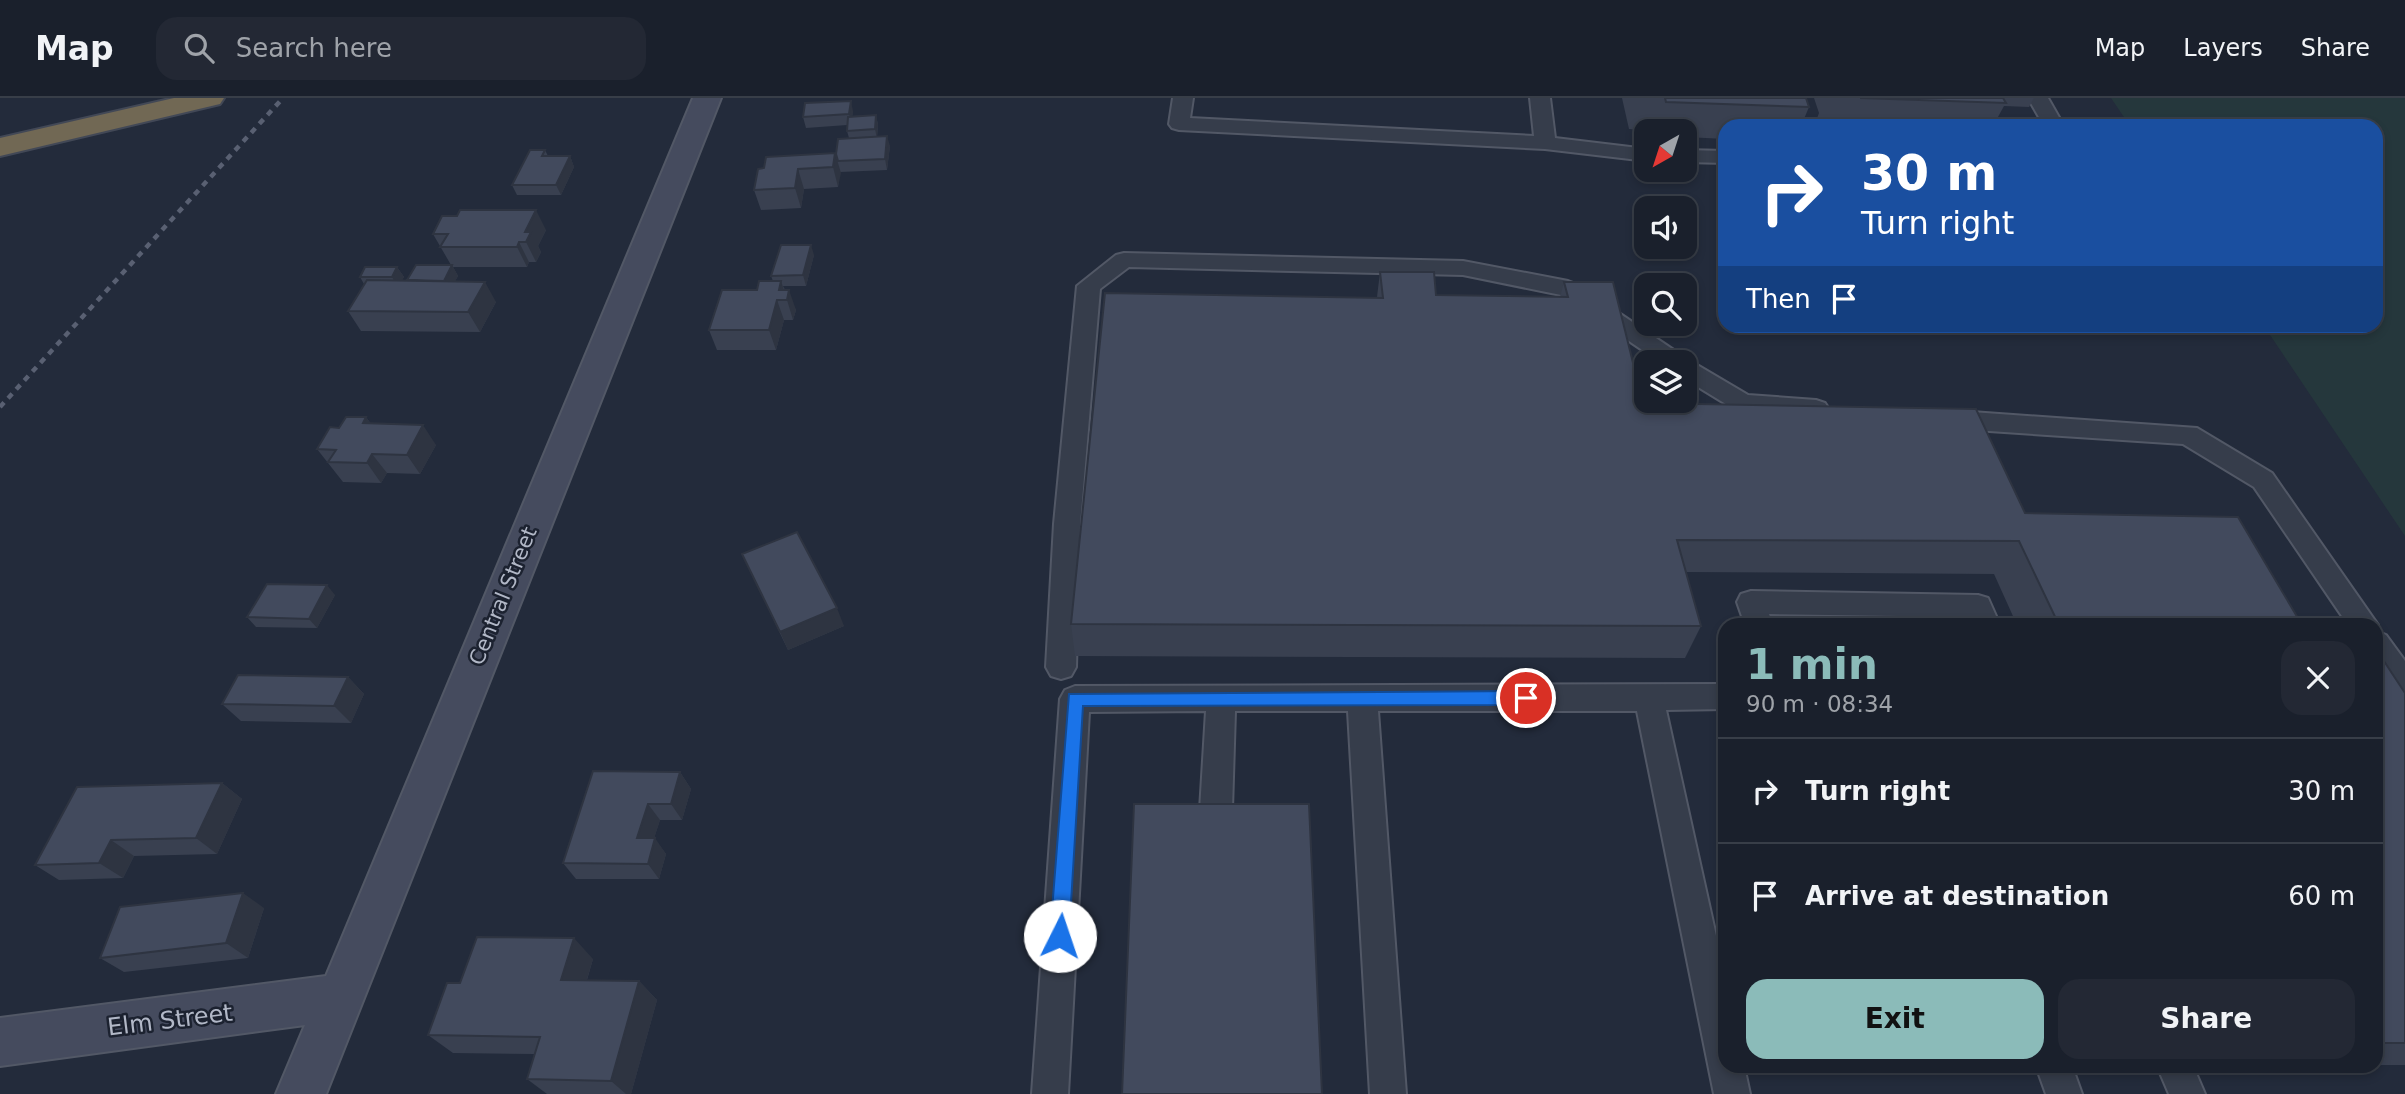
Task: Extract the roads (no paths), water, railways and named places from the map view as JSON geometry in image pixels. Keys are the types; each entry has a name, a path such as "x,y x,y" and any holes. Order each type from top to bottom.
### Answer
{"highway":[{"path":"0,147 210,98"}],"main road":[{"name":"Central Street","path":"301,1094 707,98"},
{"name":"Elm Street","path":"0,1042 340,998"}],"lane":[{"path":"1183,98 1179,124 1545,143 1634,153"},
{"path":"1540,98 1545,143"},
{"path":"2038,98 2049,119"},
{"path":"1698,156 1718,157"},
{"path":"1061,667 1067,524 1089,286 1124,260 1463,268 1568,289 1659,350"},
{"path":"1697,374 1743,403 1838,411"},
{"path":"1919,417 2188,435 2263,480 2359,618"},
{"path":"1757,618 1751,601 1893,614 1978,606 1983,618"},
{"path":"2383,653 2405,684"},
{"path":"1050,1094 1075,699 1718,696"},
{"path":"1649,698 1718,1027"},
{"path":"1216,810 1221,699"},
{"path":"1362,699 1388,1094"},
{"path":"1728,1073 1732,1094"},
{"path":"2056,1073 2064,1094"},
{"path":"2178,1073 2187,1094"}],"railway":[{"path":"0,407 283,98"}]}
